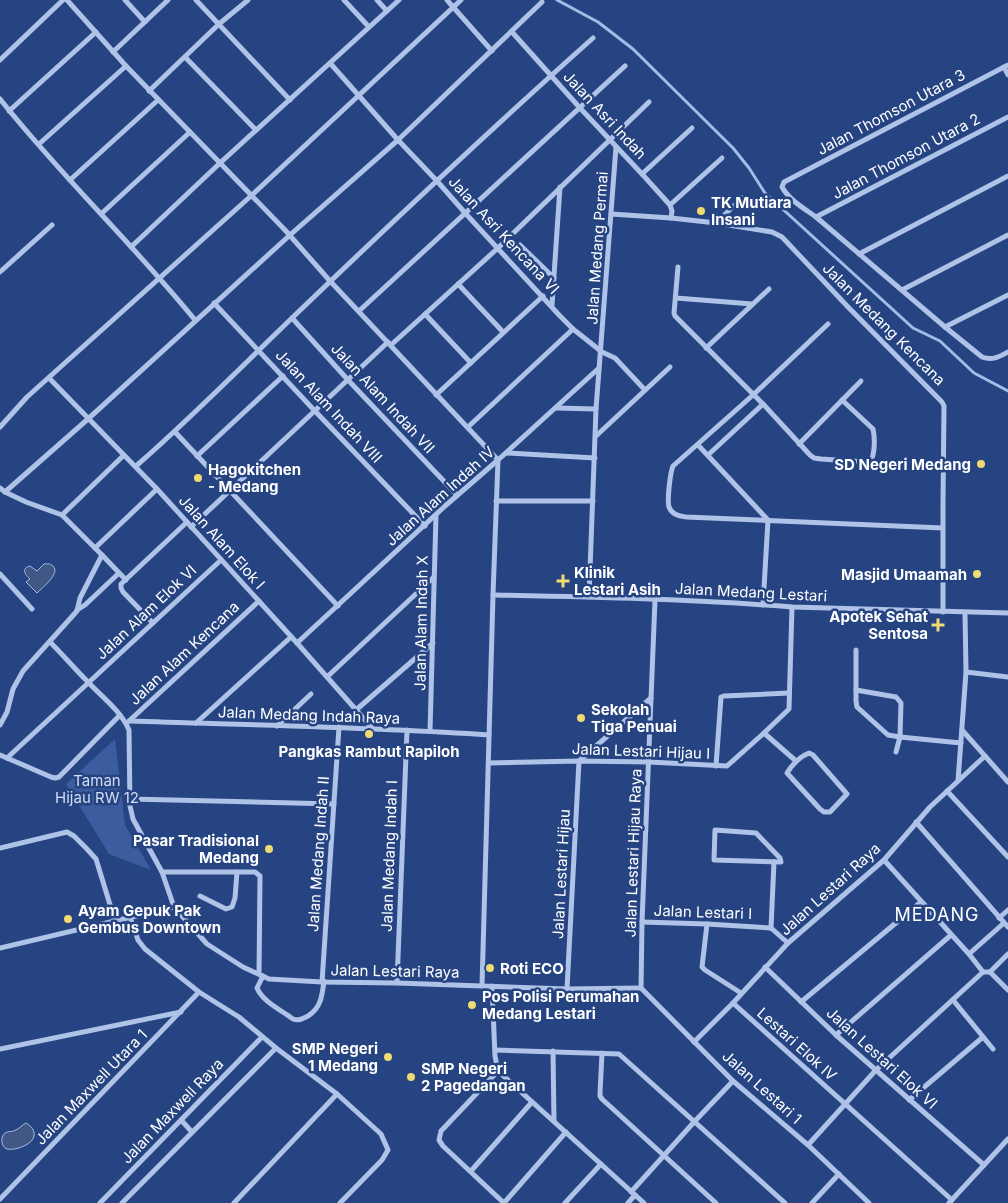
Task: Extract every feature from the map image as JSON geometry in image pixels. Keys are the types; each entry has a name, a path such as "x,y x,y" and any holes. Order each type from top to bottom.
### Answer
{"street":[{"path":"0,60 63,0"},
{"path":"67,0 149,91 290,235 330,281 498,460 482,986"},
{"path":"125,0 145,22"},
{"path":"113,52 168,0"},
{"path":"196,0 290,100"},
{"path":"149,91 248,0"},
{"path":"344,0 369,27"},
{"path":"377,0 387,11"},
{"path":"131,247 399,0"},
{"path":"448,0 492,51"},
{"path":"0,427 27,397 252,195 461,0"},
{"path":"126,580 62,514 26,502 2,490 88,419 214,302 398,140 542,2"},
{"path":"9,111 96,32"},
{"name":"Jalan Asri Indah","path":"512,32 553,73 580,108 670,205"},
{"path":"136,466 175,432 330,281 593,38"},
{"path":"185,57 256,130"},
{"name":"Jalan Asri Kencana VI","path":"330,63 437,181 464,216 498,248 573,329 602,352"},
{"path":"39,144 126,66"},
{"path":"359,311 626,66"},
{"path":"1006,66 1008,75"},
{"name":"Jalan Thomson Utara 3","path":"816,217 785,191 782,187 784,182 1006,66"},
{"path":"0,99 195,320"},
{"path":"70,180 158,100"},
{"path":"153,623 123,592 121,584 229,490 314,410 498,248 649,102"},
{"name":"Jalan Thomson Utara 2","path":"816,217 1008,118"},
{"path":"642,174 692,128"},
{"path":"101,214 190,132"},
{"name":"Jalan Medang Permai","path":"589,597 596,409 602,352 616,147"},
{"path":"671,218 670,205 722,158"},
{"path":"859,254 1008,176"},
{"path":"552,305 560,187"},
{"path":"716,223 742,198"},
{"name":"Jalan Medang Kencana","path":"611,214 716,223 772,232 782,237 942,402 944,406 943,612"},
{"path":"816,217 945,328 982,357 988,360 1008,352"},
{"path":"0,272 52,225"},
{"path":"902,290 1008,235"},
{"path":"520,245 554,278"},
{"path":"678,267 675,316 763,404 799,444 814,458 870,461 873,456 873,429 842,400"},
{"path":"458,284 504,332"},
{"path":"706,348 769,289"},
{"path":"945,328 1008,295"},
{"path":"436,395 543,296"},
{"path":"676,298 752,304"},
{"name":"Jalan Alam Indah VIII","path":"214,302 425,526"},
{"path":"425,314 471,363"},
{"name":"Jalan Alam Indah VII","path":"292,318 457,495"},
{"path":"828,324 753,395 673,466 670,473 669,507 678,515 686,517 943,528"},
{"path":"468,427 573,329"},
{"path":"602,352 615,358 645,390"},
{"path":"596,436 670,366"},
{"name":"Jalan Alam Indah IV","path":"297,643 457,495 599,368"},
{"path":"197,456 284,376"},
{"name":"Jalan Alam Elok I","path":"48,378 136,466 372,728"},
{"path":"799,444 861,381"},
{"path":"708,455 763,404"},
{"path":"555,408 596,409"},
{"path":"175,432 338,606"},
{"path":"698,445 768,520 763,605"},
{"path":"506,453 595,458"},
{"path":"62,514 124,455"},
{"path":"95,548 157,489"},
{"path":"496,500 593,501"},
{"name":"Jalan Alam Indah X","path":"430,731 436,515"},
{"path":"77,611 80,598 102,555"},
{"name":"Jalan Alam Elok VI","path":"7,758 220,560"},
{"path":"0,725 7,712 13,689 23,671 77,611 119,573"},
{"path":"0,574 32,609"},
{"path":"327,677 434,577"},
{"path":"0,586 6,580"},
{"name":"Jalan Medang Lestari","path":"493,594 763,605 792,608 1008,613"},
{"name":"Jalan Lestari Hijau Raya","path":"641,988 655,600"},
{"name":"Jalan Alam Kencana","path":"128,722 259,601"},
{"name":"Jalan Lestari Hijau I","path":"489,763 579,761 726,766 788,711 792,608"},
{"path":"958,780 966,672 965,613"},
{"path":"196,724 291,636"},
{"path":"0,948 174,907 162,872 133,819 130,806 130,736 128,722 50,642"},
{"path":"356,710 433,643"},
{"path":"856,650 857,707 888,734 961,744"},
{"path":"966,672 1008,677"},
{"path":"856,690 899,699 901,703 900,737 896,752"},
{"path":"716,766 721,698 724,696 789,692"},
{"path":"276,726 311,694"},
{"path":"579,761 651,698"},
{"path":"0,755 51,777 59,778 120,715"},
{"name":"Jalan Medang Indah Raya","path":"128,722 372,728 489,735"},
{"name":"Jalan Medang Indah II","path":"261,975 257,988 258,991 264,998 292,1019 297,1020 307,1017 319,1006 323,982 339,727"},
{"name":"Jalan Medang Indah I","path":"397,983 407,730"},
{"path":"962,730 1008,782"},
{"path":"764,733 796,761"},
{"path":"805,754 813,755 846,792 847,795 830,812 824,812 820,809 787,775 787,772 796,761 805,754"},
{"name":"Jalan Lestari Raya","path":"694,1042 788,942 884,860 916,822 984,756"},
{"name":"Jalan Lestari Hijau","path":"567,988 579,761"},
{"path":"948,791 1008,858"},
{"path":"130,799 334,804"},
{"path":"916,822 1006,925 969,954"},
{"path":"715,831 756,833 780,858 780,862 774,862 714,860 715,831"},
{"path":"0,848 67,832 74,836 96,859 115,921"},
{"path":"884,860 983,972"},
{"path":"771,928 774,862"},
{"path":"162,872 255,872 260,876 261,975"},
{"path":"200,896 226,909 232,907 235,898 237,872"},
{"path":"802,1002 921,902"},
{"name":"Jalan Lestari Raya","path":"174,907 207,944 242,966 269,979 482,986 641,988"},
{"path":"999,918 1008,910"},
{"path":"130,917 138,940 145,949 199,992 239,1017 262,1037 337,1094 381,1134 388,1150 382,1160 340,1203"},
{"name":"Jalan Lestari I","path":"642,922 771,928 788,942"},
{"path":"707,924 702,966 705,970 741,993"},
{"path":"836,1035 951,935"},
{"path":"808,1145 876,1070 983,972 990,972 1008,954"},
{"name":"Jalan Lestari Elok VI","path":"765,967 836,1035 984,1165"},
{"path":"990,972 1008,990"},
{"path":"492,986 495,1050 498,1070 644,1203"},
{"name":"Jalan Lestari 1","path":"641,988 733,1082 808,1145 868,1202"},
{"name":"Jalan Maxwell Utara 1","path":"0,1199 199,992"},
{"path":"953,1000 993,1048"},
{"name":"Lestari Elok IV","path":"732,1003 846,1104 950,1201"},
{"path":"0,1049 181,1012"},
{"name":"Jalan Maxwell Raya","path":"101,1203 262,1037"},
{"path":"909,1100 983,1037"},
{"name":"Jalan Maxwell Raya","path":"122,1203 276,1048"},
{"path":"495,1050 617,1053 621,1055 785,1203"},
{"path":"553,1051 554,1121"},
{"path":"602,1053 600,1096 716,1203"},
{"path":"498,1070 441,1131 439,1140 443,1146 504,1203 566,1132"},
{"path":"628,1203 633,1193 664,1156 733,1082"},
{"path":"234,1203 337,1094"},
{"path":"471,1171 532,1102"},
{"path":"181,1120 192,1132"},
{"path":"950,1201 1008,1138"},
{"path":"565,1203 601,1164"},
{"path":"812,1203 839,1174"},
{"path":"868,1202 874,1203"}],"green space":[{"name":"Taman Hijau RW 12","path":"115,739 125,825 151,870 109,854 66,784"}],"shaded area":[{"path":"44,564 53,566 55,572 37,593 26,582 30,579 25,574 25,570 30,566 37,571"},
{"path":"26,1123 34,1132 31,1142 15,1149 5,1148 2,1142 3,1135 6,1132 16,1130"}],"waterway":[{"path":"557,0 598,22 633,49 733,148 765,193 913,328 940,341 974,373 1008,391"}],"place":[{"name":"TK Mutiara Insani","path":"701,211"},
{"name":"SD Negeri Medang","path":"981,464"},
{"name":"Hagokitchen - Medang","path":"198,478"},
{"name":"Masjid Umaamah","path":"977,574"},
{"name":"Klinik Lestari Asih","path":"563,581"},
{"name":"Apotek Sehat Sentosa","path":"938,625"},
{"name":"Sekolah Tiga Penuai","path":"581,718"},
{"name":"Pangkas Rambut Rapiloh","path":"369,734"},
{"name":"Pasar Tradisional Medang","path":"269,849"},
{"name":"Ayam Gepuk Pak Gembus Downtown","path":"68,919"},
{"name":"Roti ECO","path":"490,968"},
{"name":"Pos Polisi Perumahan Medang Lestari","path":"472,1005"},
{"name":"SMP Negeri 1 Medang","path":"388,1057"},
{"name":"SMP Negeri 2 Pagedangan","path":"411,1077"}],"district":[{"name":"MEDANG","path":"937,914"}]}
